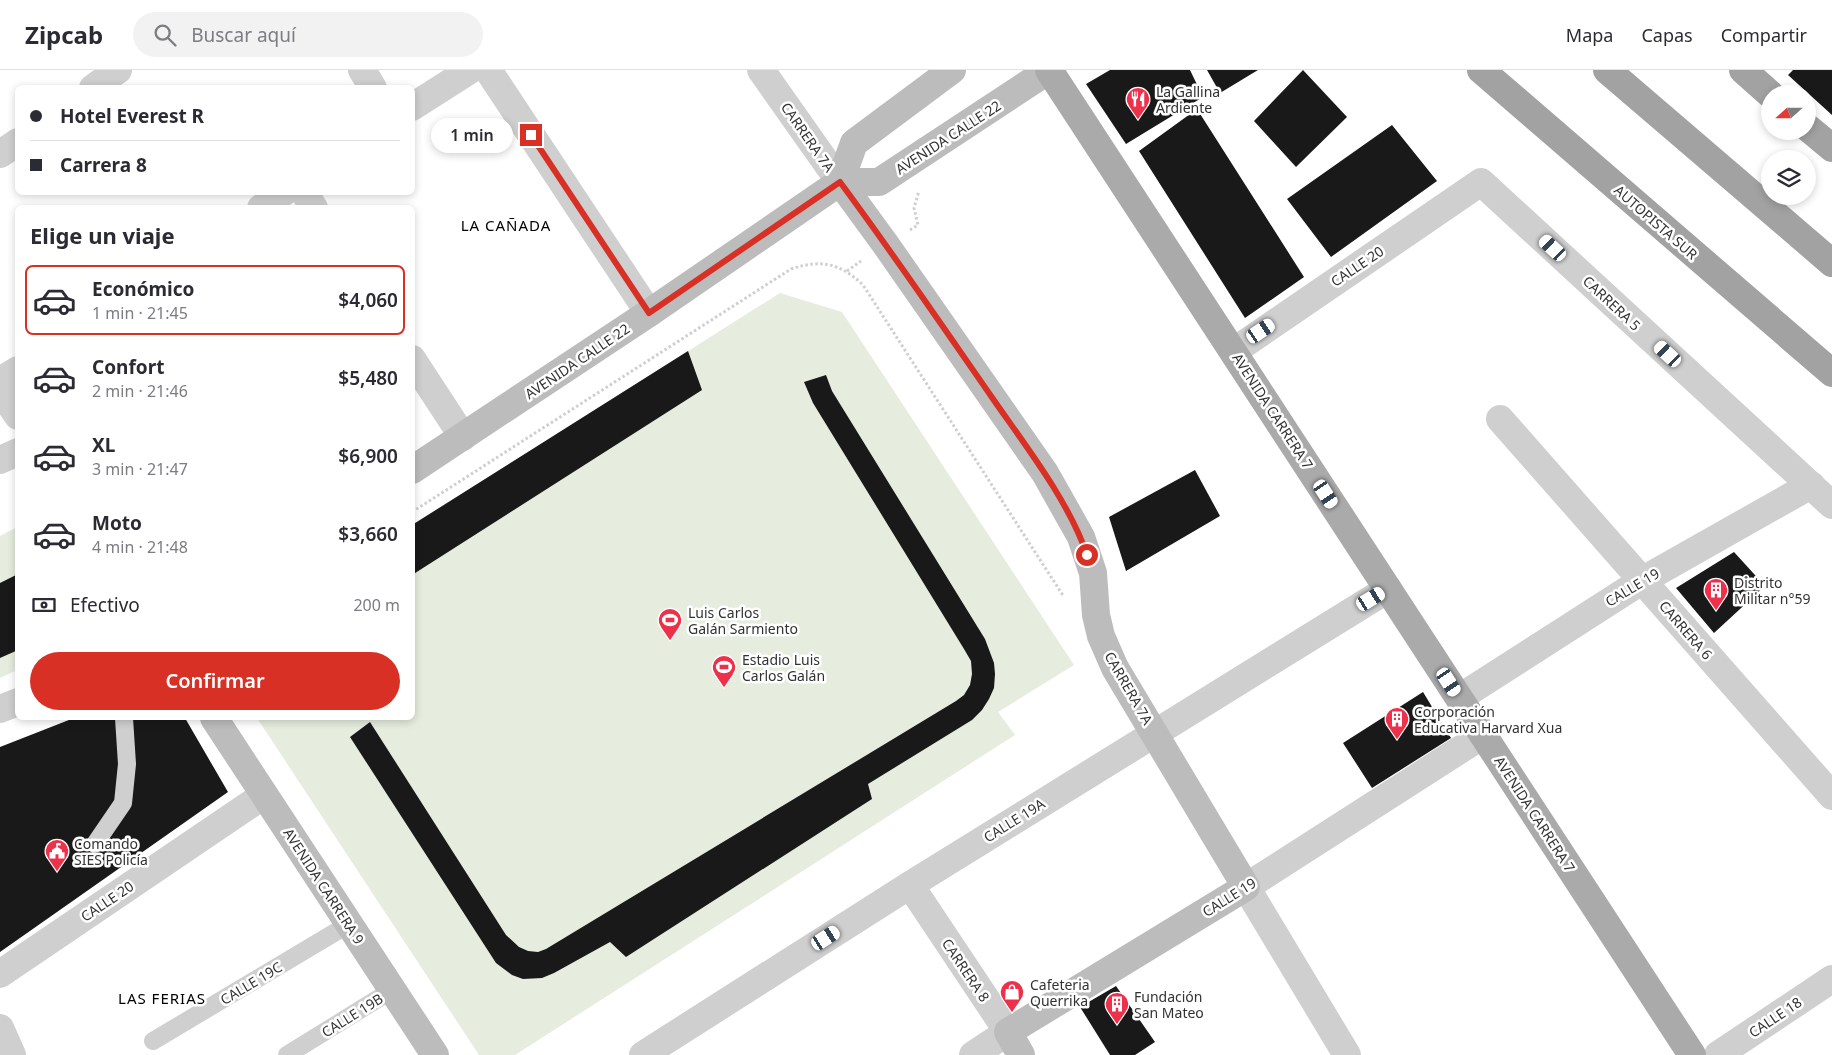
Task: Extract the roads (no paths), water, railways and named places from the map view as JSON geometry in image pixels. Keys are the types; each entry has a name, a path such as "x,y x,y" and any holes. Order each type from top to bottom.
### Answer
{"highway":[{"name":"AUTOPISTA SUR","path":"1481,70 1832,373"},
{"path":"1606,70 1832,263"},
{"path":"1816,135 1832,148"}],"main road":[{"path":"840,182 854,143 952,70"},
{"name":"AVENIDA CALLE 22","path":"415,468 649,313 840,182 879,182 1049,70"},
{"name":"AVENIDA CARRERA 7","path":"1049,70 1692,1055"},
{"name":"CARRERA 7A","path":"840,182 1045,474 1081,537 1093,573 1096,615 1101,636 1114,668 1246,887"},
{"name":"AVENIDA CARRERA 9","path":"215,720 435,1055"},
{"name":"CALLE 19","path":"1014,1044 1246,887"}],"street":[{"path":"97,85 118,70"},
{"path":"362,70 372,85"},
{"path":"415,105 470,70"},
{"path":"488,70 649,313"},
{"name":"CARRERA 7A","path":"761,70 840,182"},
{"path":"0,154 15,144"},
{"name":"CALLE 20","path":"1234,351 1481,182"},
{"name":"CARRERA 5","path":"1481,182 1832,505"},
{"path":"266,205 280,195"},
{"path":"415,364 463,437"},
{"path":"0,381 15,372"},
{"path":"0,390 15,412"},
{"name":"CARRERA 6","path":"1500,419 1832,796"},
{"path":"0,460 15,453"},
{"name":"CALLE 19","path":"1459,698 1643,580 1811,486"},
{"name":"CALLE 19A","path":"643,1055 910,885 1388,589"},
{"path":"0,709 15,703"},
{"name":"CALLE 19","path":"1246,887 1483,735"},
{"name":"CALLE 20","path":"0,974 264,794"},
{"name":"CARRERA 8","path":"910,885 1014,1044"},
{"name":"CARRERA 7A","path":"1246,887 1347,1055"},
{"name":"CALLE 18","path":"1718,1055 1832,979"},
{"path":"0,1028 12,1055"},
{"name":"CALLE 19","path":"972,1055 1014,1044"}],"lane":[{"path":"96,844 123,803 127,764 124,720"},
{"name":"CALLE 19C","path":"153,1041 349,924"},
{"name":"CALLE 19B","path":"287,1055 392,990"}],"place":[{"name":"La Gallina Ardiente","path":"1138,120"},
{"name":"Distrito Militar n°59","path":"1716,611"},
{"name":"Luis Carlos Galán Sarmiento","path":"670,641"},
{"name":"Estadio Luis Carlos Galán","path":"724,688"},
{"name":"Corporación Educativa Harvard Xua","path":"1397,740"},
{"name":"Comando SIES Policía","path":"57,872"},
{"name":"Cafeteria Querrika","path":"1012,1013"},
{"name":"Fundación San Mateo","path":"1117,1025"}],"district":[{"name":"LA CAÑADA","path":"506,225"},
{"name":"LAS FERIAS","path":"162,998"}]}
